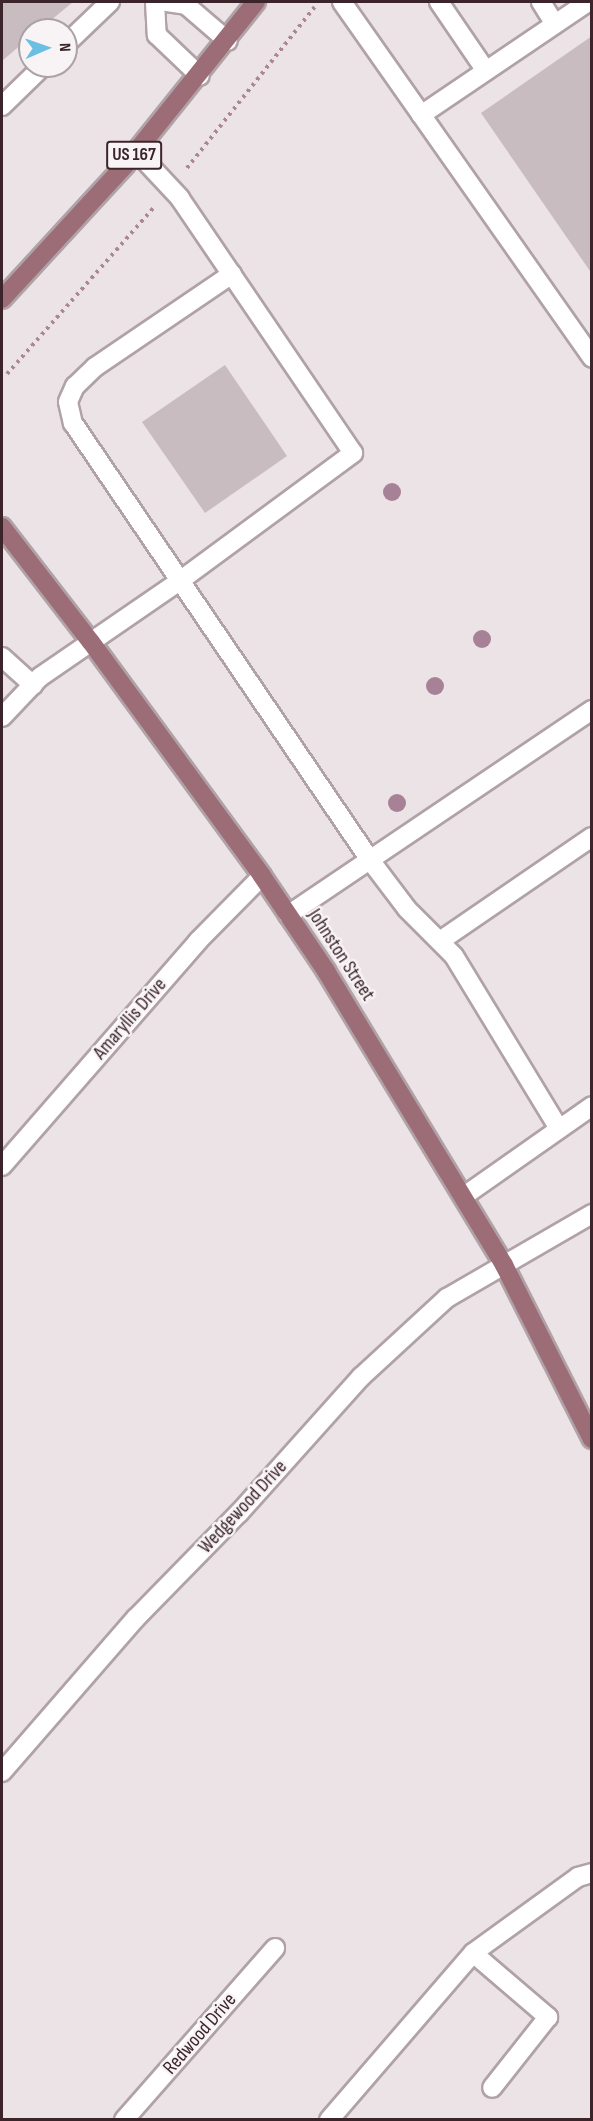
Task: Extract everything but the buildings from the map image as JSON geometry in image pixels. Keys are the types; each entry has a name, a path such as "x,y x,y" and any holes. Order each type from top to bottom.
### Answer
{"main road":[{"name":"US 167","path":"2,299 137,152 228,41 256,2"},
{"name":"Johnston Street","path":"3,533 91,642 288,915 464,1196 504,1265 591,1439"}],"street":[{"path":"78,33 110,2"},
{"path":"155,2 157,35 200,76"},
{"path":"167,2 186,5 228,41"},
{"path":"342,2 591,358"},
{"path":"439,2 486,71"},
{"path":"541,2 555,24"},
{"path":"421,115 588,2"},
{"path":"2,106 31,78"},
{"path":"2,716 33,685 353,453 180,198 137,152"},
{"path":"232,274 95,367 75,386 68,402 73,423 370,860 407,909 454,956 559,1129"},
{"path":"2,657 33,685"},
{"path":"288,915 591,710"},
{"path":"440,942 591,837"},
{"name":"Amaryllis Drive","path":"2,1166 198,941 262,876"},
{"path":"464,1196 591,1106"},
{"name":"Wedgewood Drive","path":"2,1772 136,1618 239,1513 361,1377 447,1299 591,1214"},
{"path":"329,2120 473,1953 578,1877 591,1873"},
{"name":"Redwood Drive","path":"124,2120 275,1948"},
{"path":"473,1953 548,2017 492,2088"}]}
